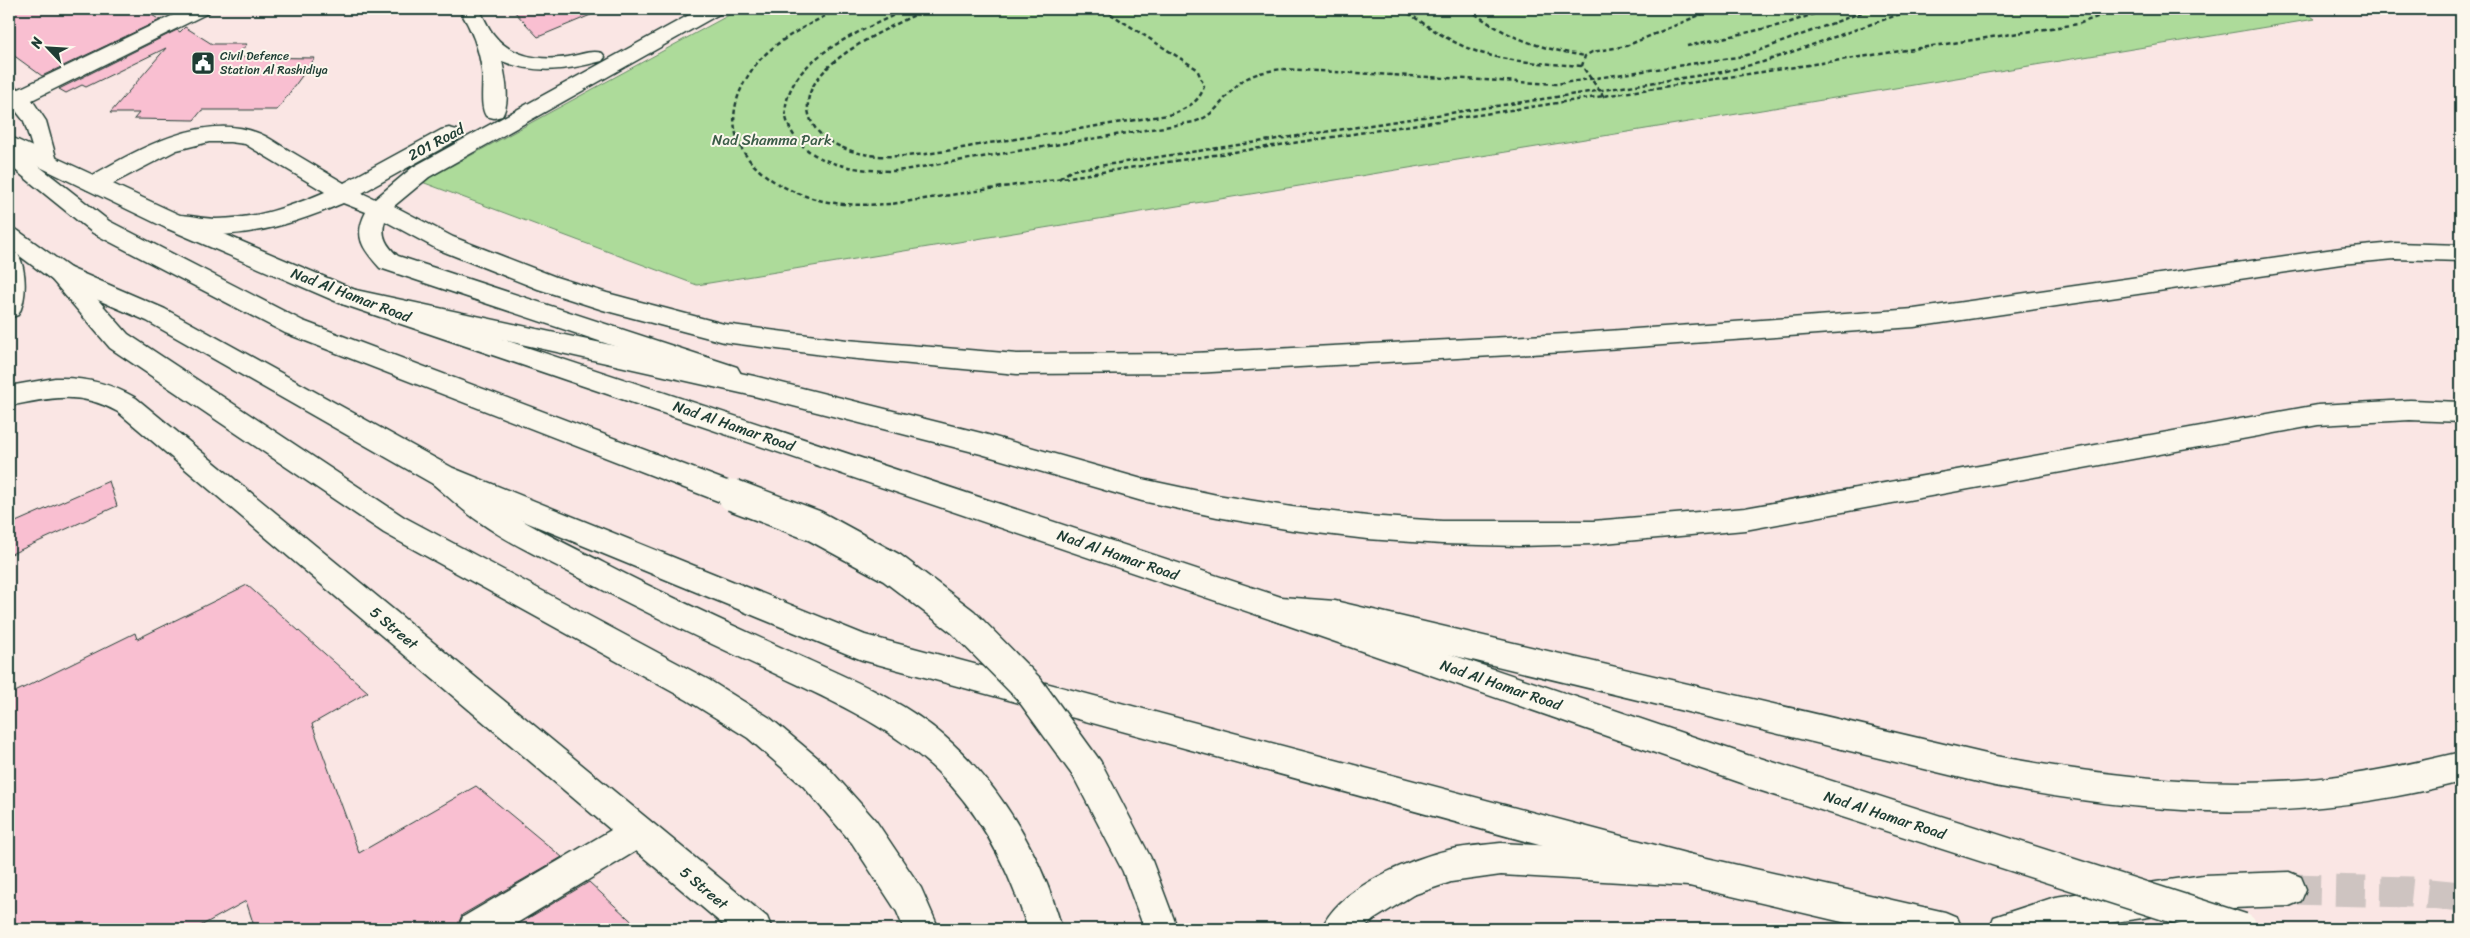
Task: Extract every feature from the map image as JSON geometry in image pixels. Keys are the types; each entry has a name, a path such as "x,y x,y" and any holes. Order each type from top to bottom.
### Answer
{"main road":[{"path":"12,94 184,9"},
{"path":"12,94 201,9"},
{"path":"469,9 485,38 494,72 494,110"},
{"name":"201 Road","path":"174,222 224,227 265,222 286,217 344,192 683,9"},
{"name":"201 Road","path":"379,208 405,184 437,162 714,9"},
{"path":"485,38 502,55 523,63 565,64 595,57"},
{"path":"12,94 30,108 40,134 46,160"},
{"path":"94,184 172,143 200,136 228,134 251,138 359,202 379,208 445,243 547,284 662,318 724,333 847,349 1017,364 1243,361 1565,343 1914,318 2341,256 2395,251 2461,253"},
{"name":"Nad Al Hamar Road","path":"9,143 174,222 351,298 1282,610 1753,772 2242,929"},
{"path":"9,154 101,227 294,327 815,526 892,568 963,622 1029,689 1087,769 1138,865 1161,929"},
{"path":"379,208 372,224 370,238 377,252 389,262 788,394"},
{"path":"9,236 61,274 156,315 443,476 862,647 1689,870 1945,929"},
{"path":"9,260 12,289 9,309"},
{"path":"61,274 119,341 394,525 698,690 758,728 814,775 864,832 909,900 922,929"},
{"path":"351,298 788,394 1007,450 1141,489 1210,504 1354,526 1428,533 1501,536 1625,533 1686,527 1745,519 2318,415 2410,410 2461,412"},
{"name":"5 Street","path":"9,396 38,389 90,388 111,394 127,405 755,929"},
{"path":"443,476 487,513 507,526 603,577 866,703 910,728 949,760 983,799 1012,844 1036,896 1045,929"},
{"path":"1282,610 1335,614 1995,772 2104,791 2211,798 2280,797 2382,786 2461,767"},
{"path":"475,929 638,832"},
{"path":"1339,929 1361,908 1404,882 1451,866 1501,859 1689,870"},
{"path":"2006,929 2055,914 2193,893 2289,889"}],"path":[{"path":"838,9 799,30 767,53 750,72 738,94 732,123 740,151 756,170 780,186 819,200 866,205 891,204 1059,179 2078,24 2119,9"},
{"path":"918,14 908,9 828,52 803,72 794,83 785,107 786,119 790,130 808,151 847,167 876,171 897,171 1194,122 1215,114 1234,89 1249,78 1282,69 1556,84 1744,56 1871,9"},
{"path":"927,9 842,56 818,78 810,90 807,102 809,115 814,126 824,136 837,145 873,155 915,155 1168,115 1179,112 1197,101 1204,87 1204,81 1197,68 1103,9"},
{"path":"1402,9 1452,41 1481,53 1518,61 1582,66 1604,96"},
{"path":"1469,9 1493,28 1509,35 1544,48 1585,56 1592,52 1626,46 1714,9"},
{"path":"1687,46 1785,24 1828,9"},
{"path":"1059,179 1072,170 1741,68 1900,14 1969,9"},
{"path":"1582,66 1585,56"}],"green space":[{"name":"Nad Shamma Park","path":"740,9 2301,9 2315,19 697,285 422,182"}],"building":[{"path":"9,9 142,9 160,20 42,76 9,52"},
{"path":"512,9 605,9 538,37"},
{"path":"185,27 212,44 247,44 236,57 315,58 277,110 202,110 194,120 134,119 139,113 110,113 166,48 86,87 82,85 66,93 59,89 177,30 180,32"},
{"path":"109,481 117,506 9,555 9,525"},
{"path":"247,585 368,692 312,724 359,853 476,786 562,857 462,915 456,929 255,929 246,901 195,929 9,929 9,695 135,633 137,639"},
{"path":"589,882 640,929 510,929"}],"tunnel":[{"path":"2289,889 2411,892 2461,897"}],"place":[{"name":"Civil Defence Station Al Rashidiya","path":"203,63"}]}
